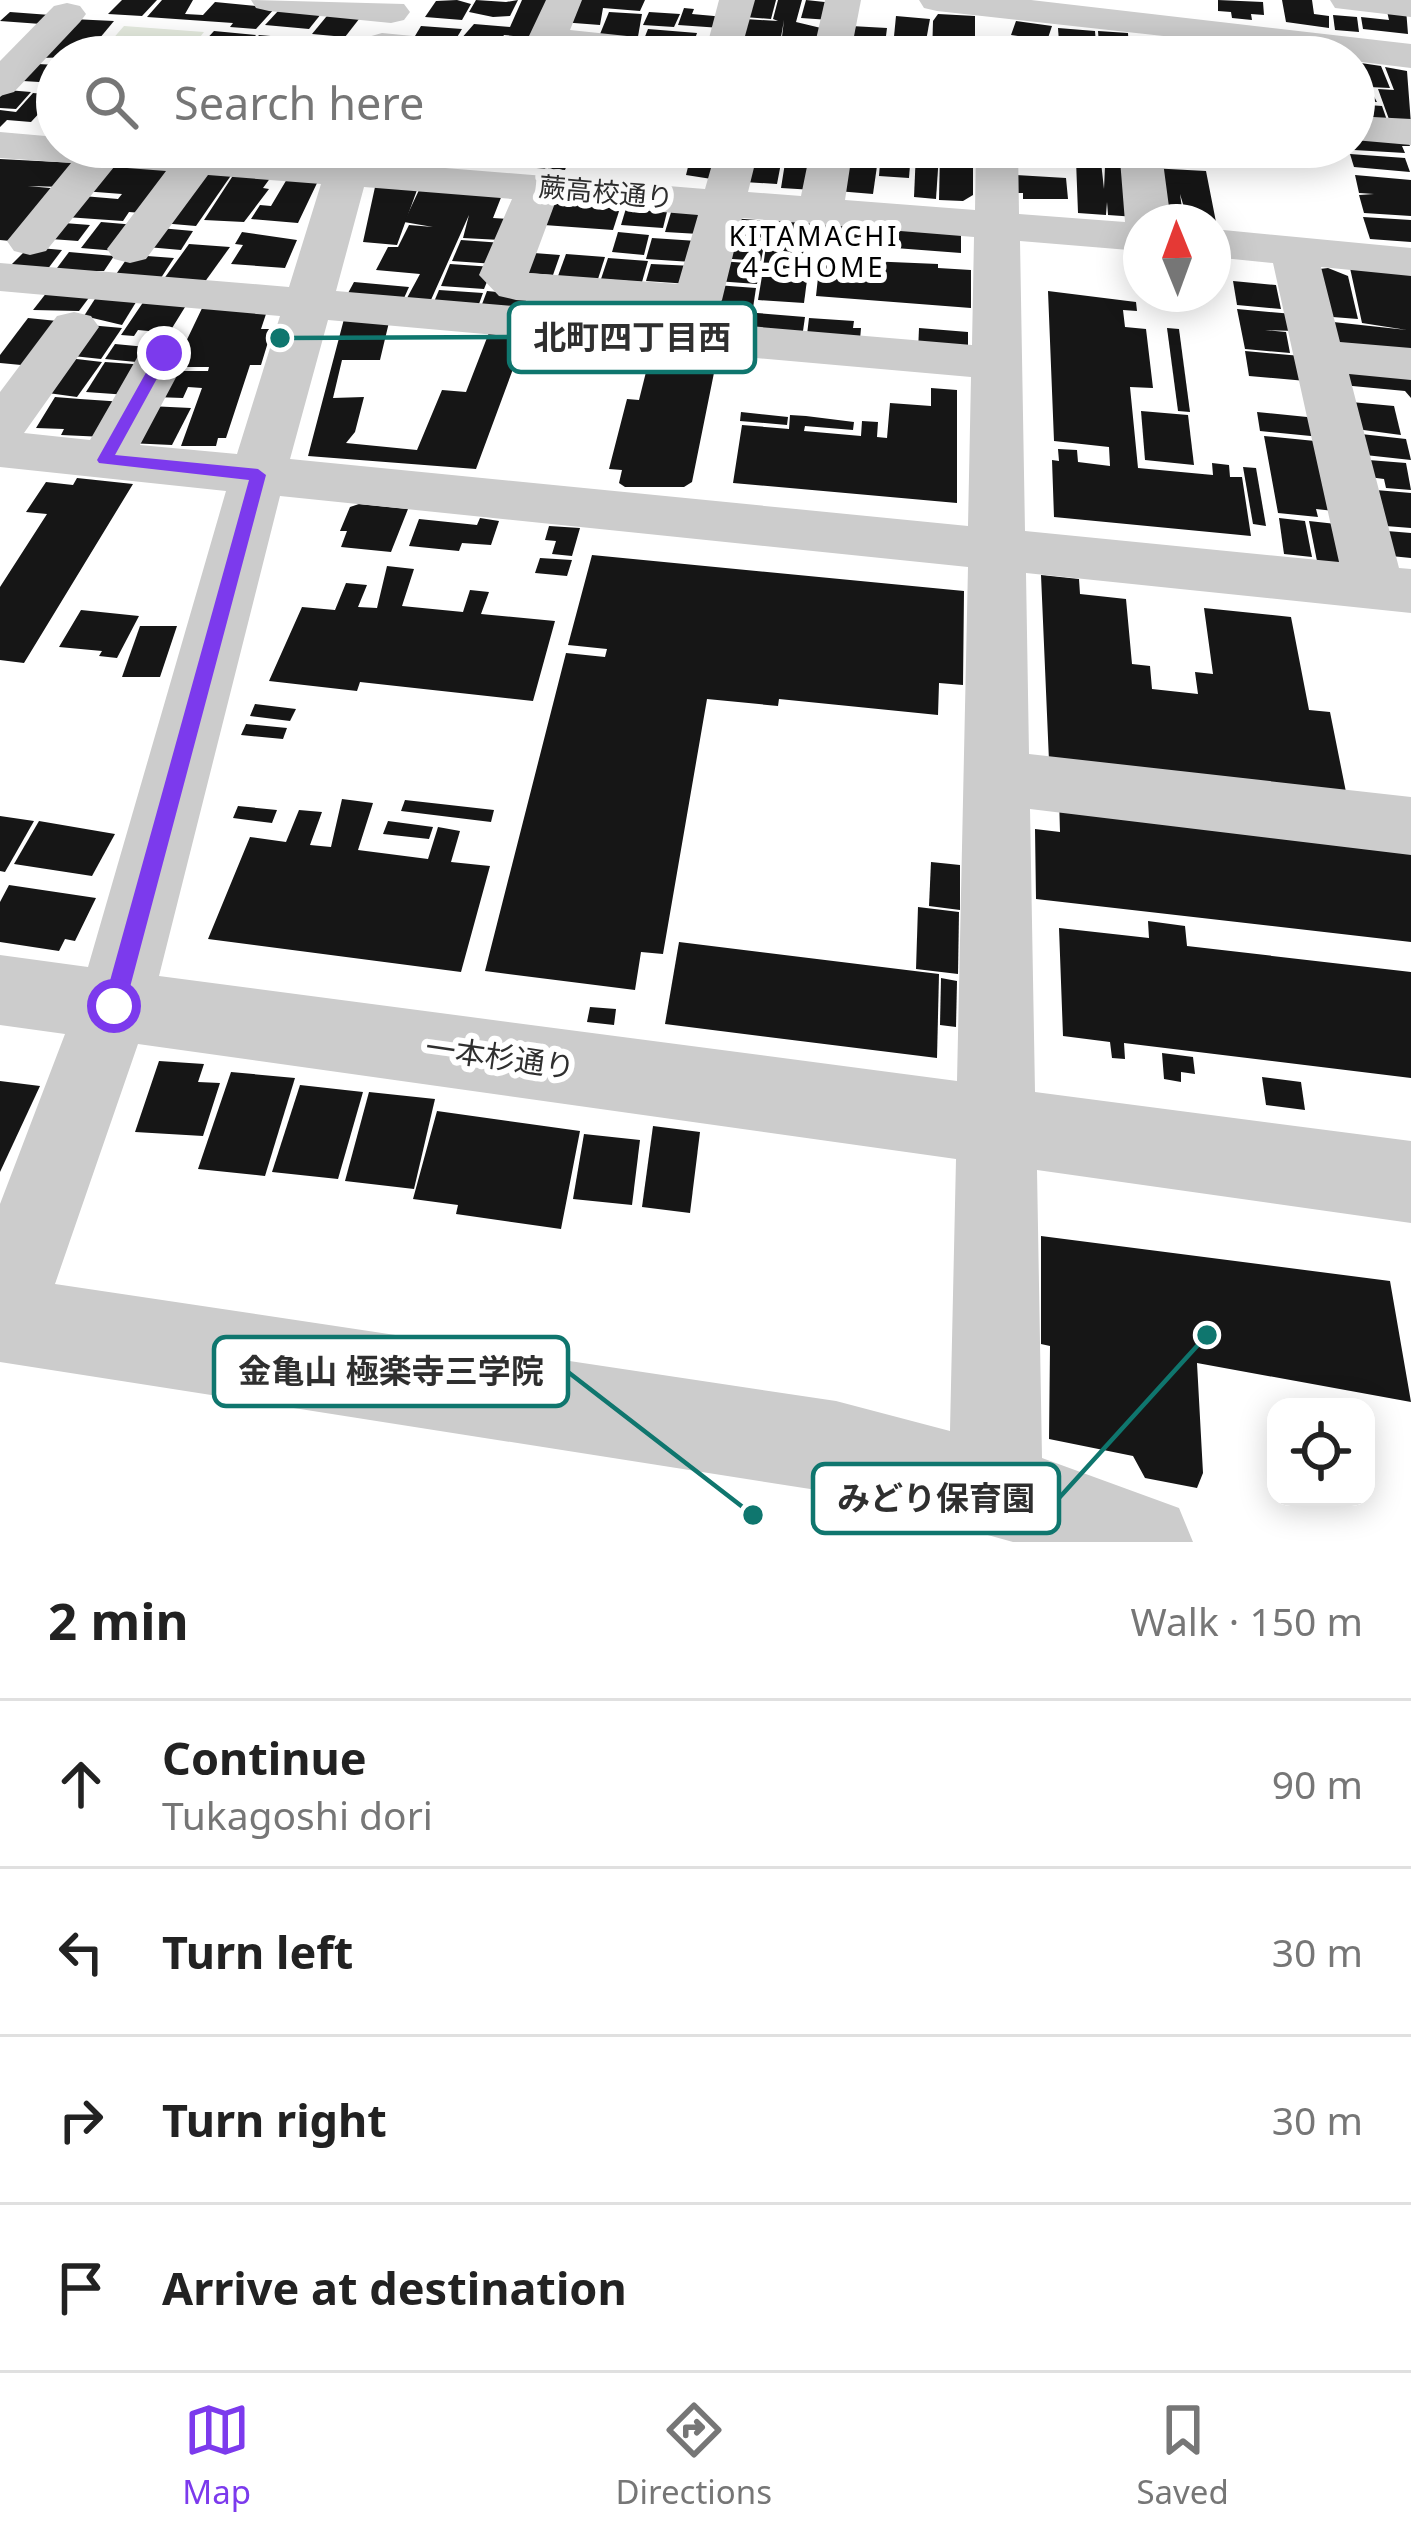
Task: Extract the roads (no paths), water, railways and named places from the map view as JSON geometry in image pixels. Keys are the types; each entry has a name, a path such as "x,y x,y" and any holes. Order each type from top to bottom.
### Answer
{"street":[{"path":"269,0 420,36"},
{"path":"548,36 564,0"},
{"path":"728,36 737,0"},
{"path":"835,36 843,0"},
{"path":"937,0 996,23 1107,36"},
{"path":"1348,0 1411,5"},
{"path":"46,36 67,14"},
{"path":"1243,36 1294,34"},
{"path":"0,84 36,46"},
{"path":"1375,49 1411,56"},
{"path":"1375,129 1411,132"},
{"name":"蕨高校通り","path":"0,145 36,148"},
{"path":"15,259 91,168"},
{"path":"130,249 170,168"},
{"path":"348,168 258,475 114,1006 0,1318 836,1447 996,1489 1145,1542"},
{"name":"蕨高校通り","path":"404,168 539,188 1123,235"},
{"path":"539,188 502,275 515,286 698,300 732,168"},
{"path":"821,210 828,168"},
{"path":"996,1489 998,168"},
{"path":"1142,168 1146,204"},
{"path":"1231,245 1411,262"},
{"path":"0,449 1392,589 1324,375 1294,250"},
{"path":"15,259 308,303 998,363"},
{"path":"0,429 74,327"},
{"path":"105,460 164,353"},
{"path":"1324,375 1411,364"},
{"path":"1324,375 1411,403"},
{"path":"998,778 1411,826"},
{"name":"一本杉通り","path":"0,990 1411,1182"}],"place":[{"name":"北町四丁目西","path":"280,338"},
{"name":"みどり保育園","path":"1207,1335"},
{"name":"金亀山 極楽寺三学院","path":"753,1515"}],"district":[{"name":"KITAMACHI 4-CHOME","path":"814,252"}]}
